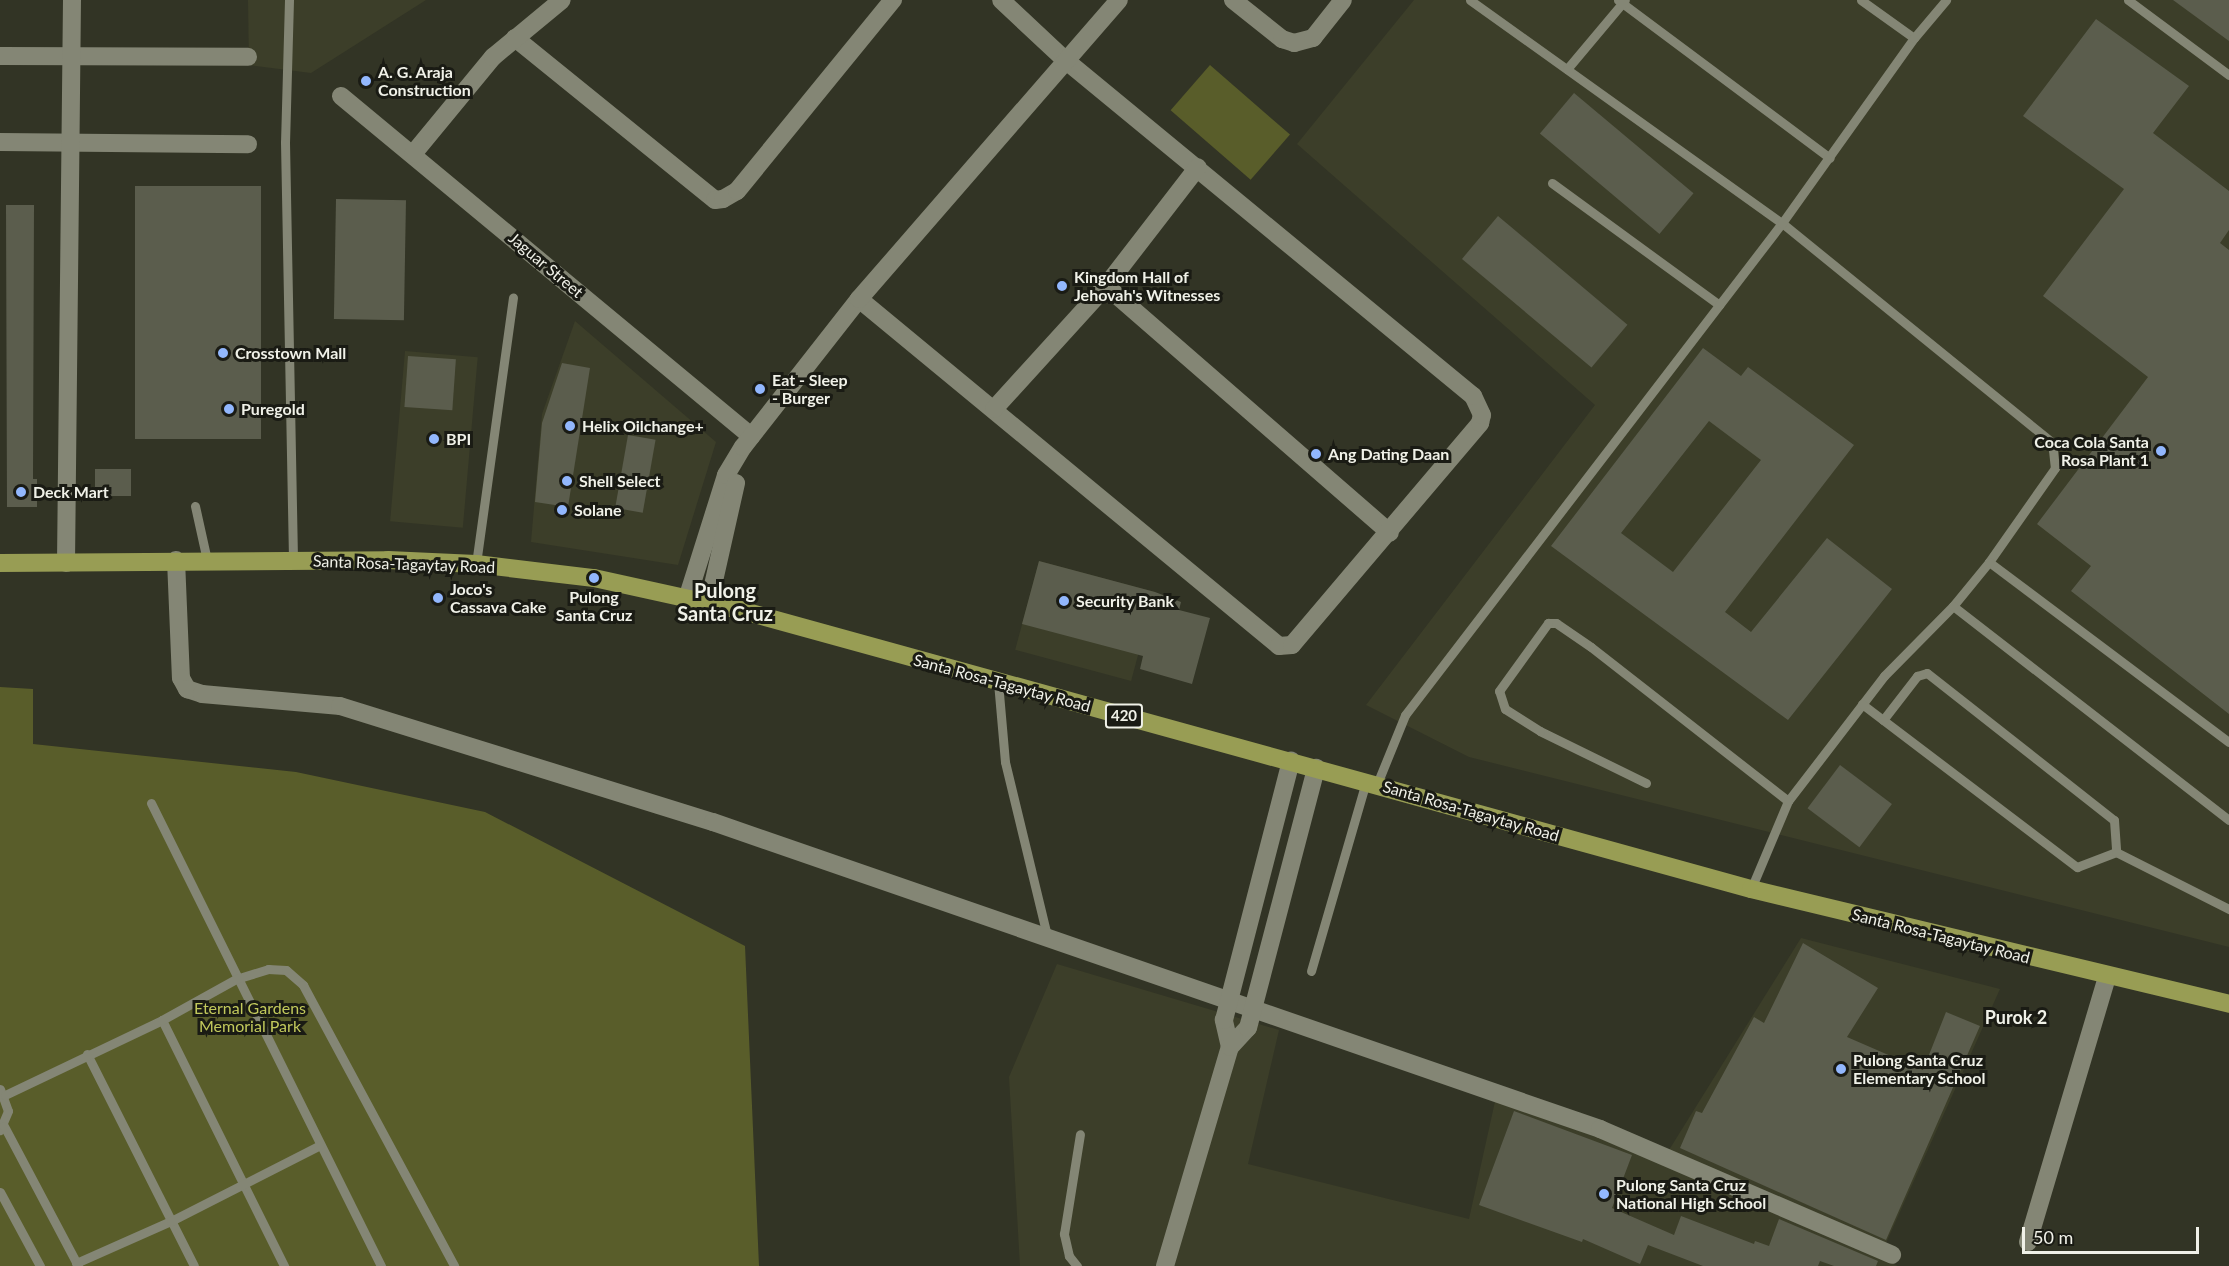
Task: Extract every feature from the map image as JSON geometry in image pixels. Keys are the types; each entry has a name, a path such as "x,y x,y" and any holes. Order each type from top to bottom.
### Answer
{"main road":[{"name":"Santa Rosa-Tagaytay Road","path":"0,563 207,560 476,564 594,578 709,603 1751,889 2107,977 2229,1004"}],"street":[{"path":"66,563 67,174 72,143 72,0"},
{"path":"413,154 514,38 562,0"},
{"path":"514,38 715,200 737,191 893,0"},
{"path":"860,298 1279,646 1292,645 1390,533 1480,423 1482,415 1473,396 1198,166 1064,59 1000,0"},
{"path":"687,599 726,475 751,436 860,298 1064,59 1119,0"},
{"path":"1233,0 1282,39 1294,43 1313,38 1343,0"},
{"path":"0,56 248,57"},
{"name":"Jaguar Street","path":"341,96 751,436"},
{"path":"0,142 248,144"},
{"path":"993,409 1106,286 1198,166"},
{"path":"1106,286 1390,533"},
{"path":"709,603 738,478 737,458"},
{"path":"176,560 181,678 187,689 202,694 340,706 713,822 1600,1129 1892,1255"},
{"path":"1230,1047 1224,1020 1291,761"},
{"path":"1165,1266 1230,1047 1248,1028 1254,1009 1316,768"},
{"path":"2028,1242 2107,977"}],"lane":[{"path":"289,0 285,142 293,561"},
{"path":"1470,0 1782,223 2050,441 2055,468 1989,562 1953,606 1884,676 1788,801 1751,889"},
{"path":"1861,0 1914,38"},
{"path":"1311,971 1371,783 1405,715 1782,223 1914,38 1946,0"},
{"path":"2128,0 2229,75"},
{"path":"1567,69 1622,1 1830,158"},
{"path":"1552,183 1719,305"},
{"path":"476,564 513,298"},
{"path":"195,506 207,560"},
{"path":"1989,562 2229,742"},
{"path":"1953,606 2229,820"},
{"path":"1647,783 1540,731 1505,709 1499,691 1548,622 1556,623 1591,647 1788,801"},
{"path":"1883,720 1917,676 1927,673 2114,820 2116,852"},
{"path":"998,682 1005,762 1047,936"},
{"path":"1862,704 2077,867 2116,852 2229,909"},
{"path":"151,803 236,979 381,1266"},
{"path":"320,1145 171,1221 77,1264 2,1128 8,1111 2,1092 162,1020 236,979 268,969 286,970 303,985 454,1266"},
{"path":"162,1020 284,1266"},
{"path":"87,1054 194,1266"},
{"path":"1077,1266 1070,1257 1064,1234 1080,1134"},
{"path":"0,1192 40,1266"}],"shaded area":[{"path":"248,0 426,0 311,73 249,65"},
{"path":"1414,0 2229,0 2229,947 1469,757 1366,705 1595,405 1297,144"},
{"path":"575,321 716,442 678,565 531,542 542,414"},
{"name":"BPI","path":"405,351 478,357 463,528 390,521"},
{"path":"1039,561 1155,592 1131,681 1015,650"},
{"name":"Pulong Santa Cruz Elementary School","path":"1801,938 2000,989 1886,1243 1669,1150"},
{"path":"1057,964 1279,1030 1248,1164 1469,1219 1496,1097 1678,1170 1898,1266 1020,1266 1009,1077"}],"green space":[{"path":"1210,65 1290,135 1251,180 1171,110"},
{"name":"Eternal Gardens Memorial Park","path":"0,687 33,689 33,744 296,772 485,812 745,946 759,1266 0,1266"}],"building":[{"path":"2173,0 2229,0 2229,41"},
{"name":"Coca Cola Santa Rosa Plant 1","path":"2096,19 2189,86 2153,133 2229,191 2229,230 2220,243 2229,250 2229,714 2071,591 2091,566 2037,524 2148,377 2043,296 2124,189 2023,116"},
{"path":"1574,93 1694,193 1659,234 1540,134"},
{"path":"135,186 261,186 261,439 135,439"},
{"path":"336,199 406,200 404,320 334,319"},
{"path":"6,205 34,205 33,479 37,479 37,507 7,507"},
{"path":"1498,216 1627,325 1591,368 1462,259"},
{"path":"1703,348 1741,376 1748,367 1854,445 1725,612 1751,632 1827,538 1892,589 1788,720 1551,546","holes":["1709,421 1761,460 1673,572 1621,533"]},
{"path":"408,356 456,359 452,410 404,407"},
{"path":"562,363 590,368 568,507 535,502 542,423"},
{"path":"628,435 656,440 643,513 615,508"},
{"path":"95,469 131,469 131,496 95,496"},
{"path":"1039,561 1155,592 1181,602 1179,610 1210,618 1192,684 1140,669 1143,656 1022,624"},
{"path":"1840,765 1892,804 1859,847 1808,808"},
{"name":"Pulong Santa Cruz Elementary School","path":"1803,943 1878,988 1847,1037 1923,1070 1946,1012 1980,1026 1886,1240 1680,1148 1696,1111 1702,1113 1754,1017 1764,1023"},
{"path":"1514,1111 1632,1155 1612,1208 1674,1235 1681,1216 1754,1244 1755,1241 1769,1246 1779,1219 1878,1261 1876,1266 1834,1266 1820,1261 1818,1266 1703,1266 1648,1245 1640,1264 1583,1239 1582,1242 1479,1205"}],"place":[{"name":"A. G. Araja Construction","path":"366,81"},
{"name":"Kingdom Hall of Jehovah's Witnesses","path":"1062,286"},
{"name":"Crosstown Mall","path":"223,353"},
{"name":"Eat - Sleep - Burger","path":"760,389"},
{"name":"Puregold","path":"229,409"},
{"name":"Helix Oilchange+","path":"570,426"},
{"name":"BPI","path":"434,439"},
{"name":"Coca Cola Santa Rosa Plant 1","path":"2161,451"},
{"name":"Ang Dating Daan","path":"1316,454"},
{"name":"Shell Select","path":"567,481"},
{"name":"Deck Mart","path":"21,492"},
{"name":"Solane","path":"562,510"},
{"name":"Pulong Santa Cruz","path":"594,578"},
{"name":"Joco's Cassava Cake","path":"438,598"},
{"name":"Security Bank","path":"1064,601"},
{"name":"Pulong Santa Cruz Elementary School","path":"1841,1069"},
{"name":"Pulong Santa Cruz National High School","path":"1604,1194"}],"district":[{"name":"Pulong Santa Cruz","path":"725,602"},
{"name":"Purok 2","path":"2016,1017"}]}
